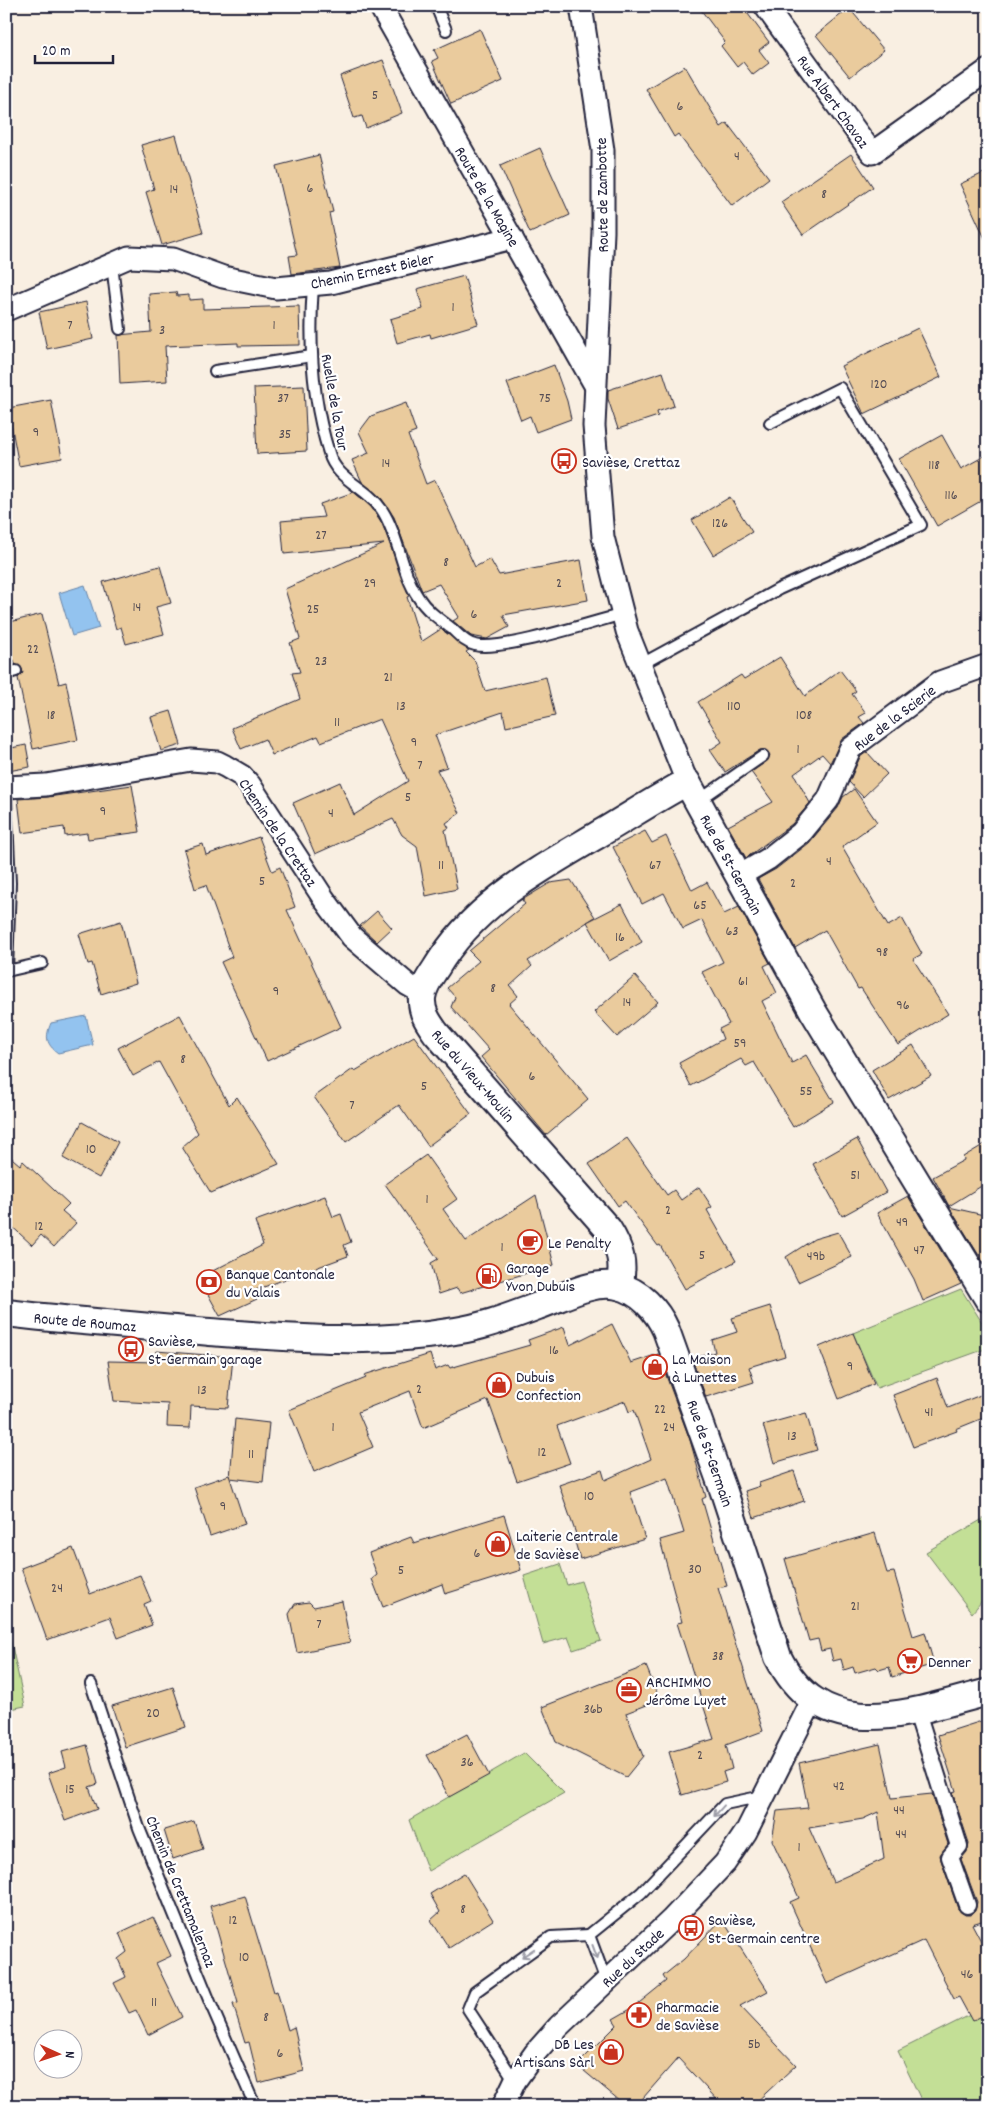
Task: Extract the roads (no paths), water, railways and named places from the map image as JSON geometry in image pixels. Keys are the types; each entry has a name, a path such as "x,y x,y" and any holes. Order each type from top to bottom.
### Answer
{"street":[{"name":"Route de la Magine","path":"380,6 595,385"},
{"name":"Route de Zambotte","path":"581,6 603,150 603,232 595,385"},
{"name":"Rue Albert Chavaz","path":"765,6 872,153 988,70"},
{"name":"Chemin Ernest Bieler","path":"6,310 128,257 173,259 223,277 276,288 331,283 512,238"},
{"name":"Rue de St-Germain","path":"595,385 595,460 603,537 623,614 640,665 692,792 813,1011 988,1298"},
{"name":"Rue de la Scierie","path":"739,876 768,859 801,833 828,800 850,749 940,682 988,665"},
{"name":"Chemin de la Crettaz","path":"6,787 46,785 191,760 210,761 225,766 242,776 250,785 324,898 352,937 408,985 422,993"},
{"path":"422,993 454,941 467,925 495,899 539,870 692,792"},
{"name":"Rue du Vieux-Moulin","path":"422,993 423,1010 436,1033 608,1229 621,1255 622,1272 619,1286"},
{"name":"Route de Roumaz","path":"6,1313 246,1335 390,1339 461,1330 509,1317 584,1289 600,1286 619,1286"},
{"name":"Rue de St-Germain","path":"619,1286 631,1291 649,1304 660,1316 724,1492 778,1657 786,1673 799,1689 829,1708 853,1717 873,1717 988,1692"},
{"name":"Rue du Stade","path":"503,2106 515,2081 541,2046 671,1920 725,1863 746,1832 813,1699"},
{"path":"916,1709 959,1846 950,1857 967,1905"}],"lane":[{"path":"436,6 446,30"},
{"path":"112,265 120,329"},
{"name":"Ruelle de la Tour","path":"313,284 312,356 323,432 333,465 376,502 390,525 416,595 425,606 466,641 482,647 500,645 623,614"},
{"path":"215,371 312,356"},
{"path":"640,665 779,589 921,525 840,388 770,423"},
{"path":"692,792 763,756"},
{"path":"6,798 10,883 7,971 42,963"},
{"name":"Chemin de Crettamalernaz","path":"91,1684 139,1828 212,2007 255,2106"},
{"path":"515,2081 468,2009 475,1992 551,1937 589,1935 641,1893 725,1804 764,1796"},
{"path":"589,1935 606,1981"}],"water":[{"path":"85,585 99,628 72,636 59,593"},
{"path":"86,1016 93,1045 58,1053 54,1050 47,1036 51,1023"}],"place":[{"name":"Savièse, Crettaz","path":"564,461"},
{"name":"Le Penalty","path":"530,1242"},
{"name":"Garage Yvon Dubuis","path":"489,1276"},
{"name":"Banque Cantonale du Valais","path":"209,1282"},
{"name":"Savièse, St-Germain garage","path":"131,1349"},
{"name":"La Maison à Lunettes","path":"655,1367"},
{"name":"Dubuis Confection","path":"499,1385"},
{"name":"Laiterie Centrale de Savièse","path":"498,1544"},
{"name":"Denner","path":"910,1661"},
{"name":"ARCHIMMO Jérôme Luyet","path":"629,1690"},
{"name":"Savièse, St-Germain centre","path":"691,1928"},
{"name":"Pharmacie de Savièse","path":"639,2015"},
{"name":"DB Les Artisans Sàrl","path":"611,2052"}]}
